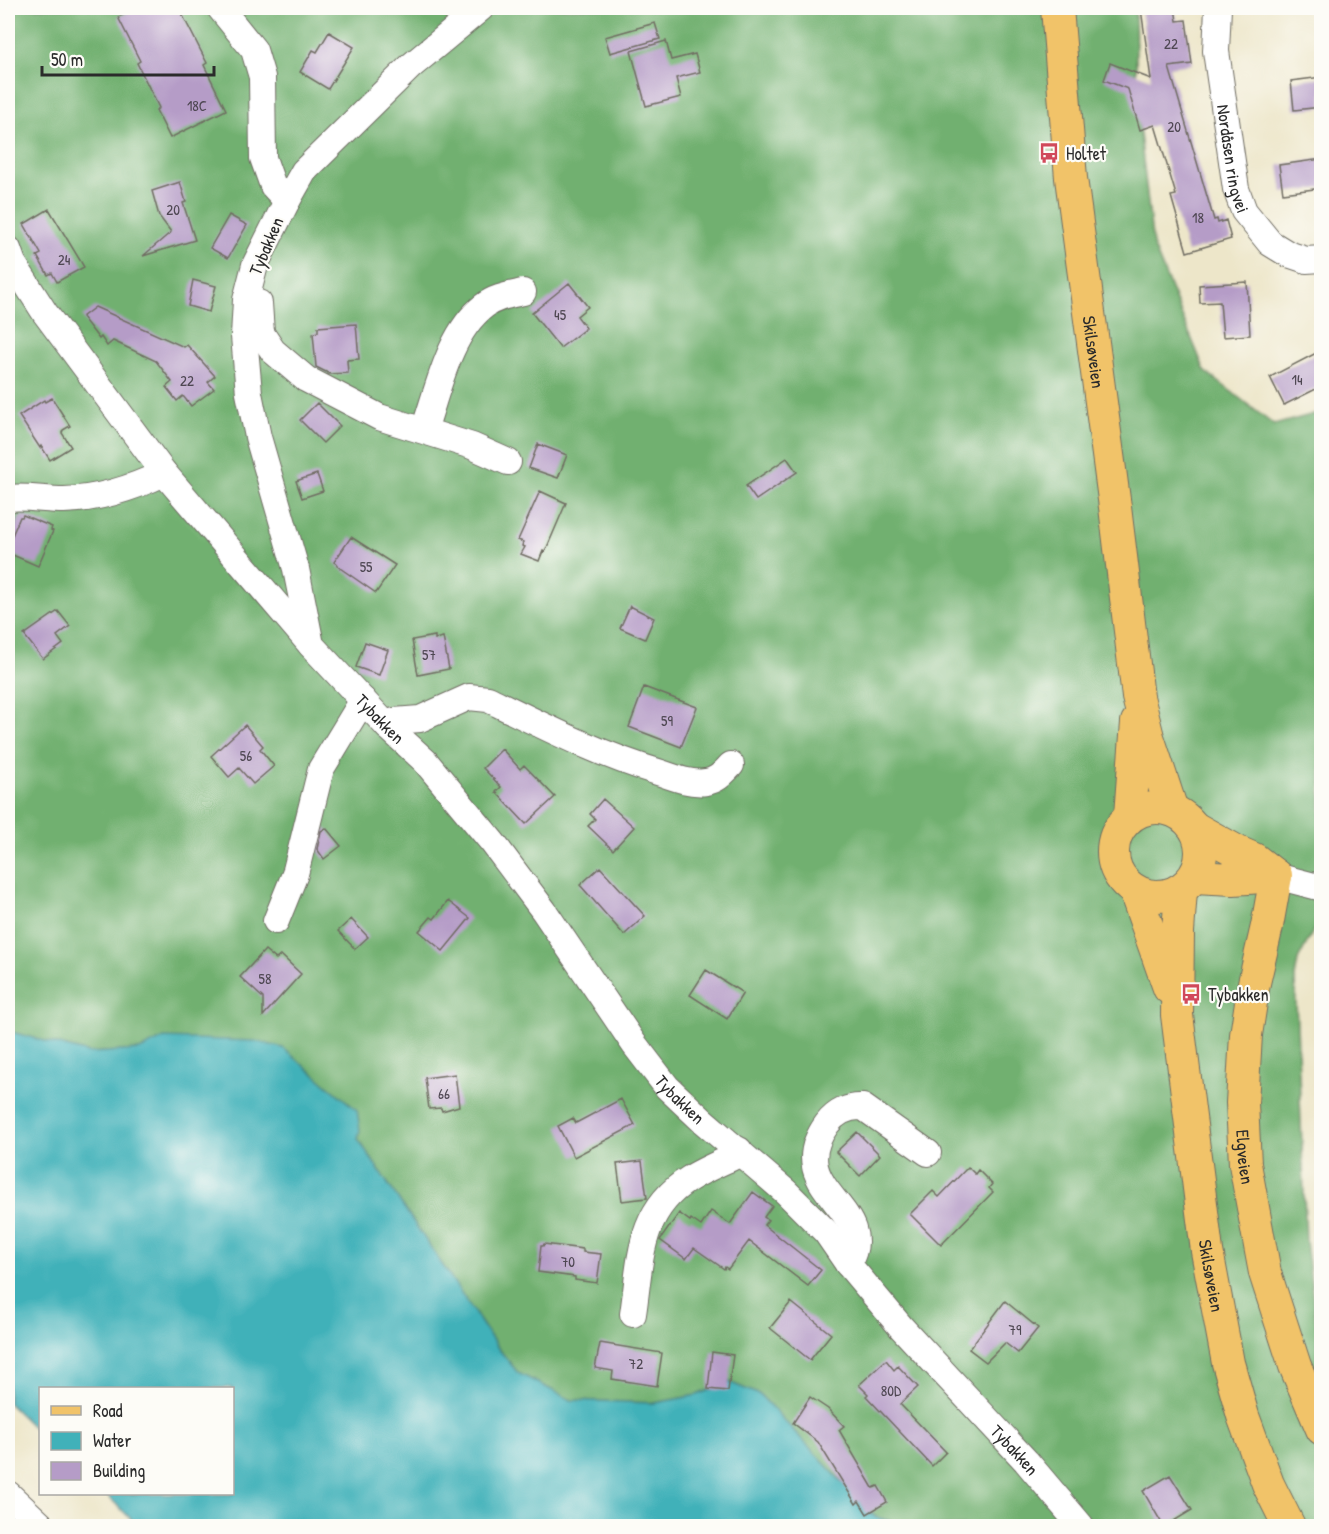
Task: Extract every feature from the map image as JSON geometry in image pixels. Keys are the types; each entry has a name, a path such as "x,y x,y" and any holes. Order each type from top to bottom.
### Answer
{"main road":[{"name":"Skilsøveien","path":"1057,8 1071,178 1114,495 1138,697 1148,737 1183,819"},
{"name":"Skilsøveien","path":"1130,816 1138,697"},
{"path":"1151,808 1183,819 1254,859 1276,876 1187,883 1158,897 1146,896 1135,891 1122,880 1112,859 1115,837 1130,816 1151,808"},
{"path":"1183,819 1200,840 1201,855 1187,883"},
{"name":"Elgveien","path":"1276,876 1246,1035 1242,1103 1245,1164 1265,1273 1295,1366 1322,1429"},
{"name":"Skilsøveien","path":"1187,883 1178,932 1178,1015 1207,1251 1228,1363 1243,1416 1264,1474 1289,1527"},
{"name":"Skilsøveien","path":"1135,891 1178,1015"}],"street":[{"name":"Tybakken","path":"220,8 254,50 262,77 263,158 273,186 286,201"},
{"name":"Tybakken","path":"311,645 296,569 258,437 249,393 244,336 246,300 255,265 286,201 304,171 411,66 481,8"},
{"name":"Nordåsen ringvei","path":"1218,8 1216,51 1236,189 1244,211 1270,243 1288,254 1306,260 1322,260"},
{"name":"Tybakken","path":"8,249 14,263 45,313 164,473 311,645 388,727 425,761 494,843 544,911 634,1044 667,1086 703,1121 786,1192 826,1232 848,1264 901,1328 1026,1461 1081,1527"},
{"path":"424,430 447,360 467,323 484,305 495,299 523,292"},
{"path":"246,300 258,303 261,333 273,351 306,379 379,417 472,446 508,462"},
{"path":"8,498 64,500 89,498 139,485 164,473"},
{"path":"388,727 394,721 420,719 469,697 479,698 488,699 613,758 681,780 704,783 717,779 731,765"},
{"path":"276,921 295,874 321,769 363,700"},
{"path":"1276,876 1322,888"},
{"path":"848,1264 854,1254 856,1243 853,1226 818,1176 813,1162 819,1135 832,1118 852,1106 863,1107 928,1153"},
{"path":"633,1314 644,1237 653,1214 671,1192 690,1178 735,1156 739,1150"},
{"path":"8,1494 42,1527"}],"green space":[{"path":"8,8 1135,8 1137,108 1153,245 1205,371 1274,425 1321,412 1321,916 1298,960 1295,977 1306,1241 1322,1374 1321,1526 908,1526 875,1517 760,1395 729,1382 697,1395 655,1403 571,1400 518,1373 498,1348 358,1139 360,1131 164,1039 140,1050 88,1053 8,1031"}],"water":[{"path":"8,1031 88,1053 140,1050 164,1038 255,1041 283,1048 357,1110 360,1131 358,1139 498,1348 518,1373 571,1400 655,1403 697,1395 729,1382 760,1395 875,1517 908,1526 138,1526 107,1495 234,1495 234,1387 39,1387 39,1433 8,1403"}],"building":[{"path":"137,8 179,8 207,63 204,65 226,110 170,138 156,110 159,108 137,63 140,61 118,17"},
{"path":"1175,8 1177,21 1186,20 1192,64 1169,67 1214,220 1217,219 1218,223 1226,220 1231,239 1187,252 1171,196 1176,195 1155,125 1140,130 1128,89 1104,80 1110,63 1151,79 1141,9"},
{"path":"655,23 660,39 610,53 605,37"},
{"path":"329,32 354,47 328,89 300,72 313,50 317,52"},
{"path":"666,41 671,60 695,54 700,72 676,78 681,97 646,106 631,51"},
{"path":"1322,77 1322,107 1294,110 1291,81"},
{"path":"1322,159 1322,188 1283,193 1279,165"},
{"path":"180,182 186,202 183,203 195,240 143,256 171,232 159,216 152,191"},
{"path":"49,209 84,267 57,282 52,273 48,275 37,256 41,254 24,224"},
{"path":"229,215 247,225 228,258 210,248"},
{"path":"193,280 216,286 209,312 188,306"},
{"path":"1247,282 1250,335 1223,337 1220,302 1200,303 1199,285"},
{"path":"569,283 588,307 577,316 586,328 560,348 532,313"},
{"path":"95,307 184,347 187,345 215,376 208,382 214,389 191,406 183,396 177,401 166,387 172,382 156,361 113,341 107,346 101,337 99,339 82,317"},
{"path":"356,324 359,359 347,360 348,373 330,374 316,367 313,333 318,332 318,327"},
{"path":"1322,350 1322,386 1284,405 1270,377"},
{"path":"52,398 70,426 62,433 71,447 50,460 19,416 44,400 45,402"},
{"path":"317,403 340,426 323,443 300,420"},
{"path":"538,444 567,455 558,478 529,468"},
{"path":"787,458 797,472 756,500 746,486"},
{"path":"317,474 323,491 302,498 296,481"},
{"path":"540,491 566,503 539,561 521,554 525,547 522,546 523,542 518,540"},
{"path":"23,515 52,527 53,531 38,566 8,553 8,545"},
{"path":"351,537 395,565 376,593 334,562"},
{"path":"630,606 654,618 645,639 620,628"},
{"path":"58,611 70,626 57,636 63,644 43,659 24,635"},
{"path":"435,636 435,639 443,637 449,669 418,675 412,640"},
{"path":"365,642 388,650 379,675 356,667"},
{"path":"644,687 697,707 681,747 629,727"},
{"path":"245,725 263,746 260,749 274,766 253,784 239,768 229,777 211,756"},
{"path":"502,749 520,769 524,765 555,797 526,824 496,792 501,787 483,768"},
{"path":"603,799 634,827 613,850 588,826 595,819 590,814"},
{"path":"326,828 341,846 324,859 317,849 321,831"},
{"path":"600,867 645,916 624,935 580,885"},
{"path":"448,901 470,918 443,951 419,931 431,917 434,919"},
{"path":"351,919 368,937 355,949 338,931"},
{"path":"265,950 276,959 281,955 301,974 263,1016 263,998 240,977"},
{"path":"706,970 743,993 727,1019 690,995"},
{"path":"455,1074 459,1106 442,1111 441,1108 429,1109 425,1078"},
{"path":"621,1099 635,1125 574,1157 558,1126 573,1118 576,1123"},
{"path":"857,1132 880,1155 860,1176 836,1152"},
{"path":"642,1161 647,1198 622,1201 617,1164"},
{"path":"968,1167 975,1174 978,1170 992,1184 989,1188 993,1192 941,1245 910,1214 933,1191 939,1197"},
{"path":"753,1192 772,1206 764,1217 768,1220 764,1225 821,1270 808,1286 749,1241 728,1269 725,1267 724,1269 694,1248 686,1259 660,1240 679,1213 701,1226 711,1211 730,1224"},
{"path":"544,1244 583,1249 583,1252 601,1254 597,1283 575,1280 575,1277 538,1272 541,1246"},
{"path":"1005,1301 1038,1328 1018,1353 1005,1343 986,1362 969,1349"},
{"path":"791,1302 831,1334 810,1360 770,1328"},
{"path":"600,1343 662,1353 657,1386 612,1379 613,1371 595,1368"},
{"path":"712,1352 733,1355 728,1391 708,1389"},
{"path":"886,1360 894,1370 898,1366 918,1387 900,1404 946,1452 932,1466 866,1396 868,1394 859,1385"},
{"path":"810,1397 828,1409 844,1426 839,1430 873,1488 878,1486 887,1502 867,1514 859,1501 856,1504 818,1442 793,1423"},
{"path":"1170,1475 1192,1510 1164,1527 1143,1491"}],"place":[{"name":"Holtet","path":"1049,153"},
{"name":"Tybakken","path":"1191,994"}]}
